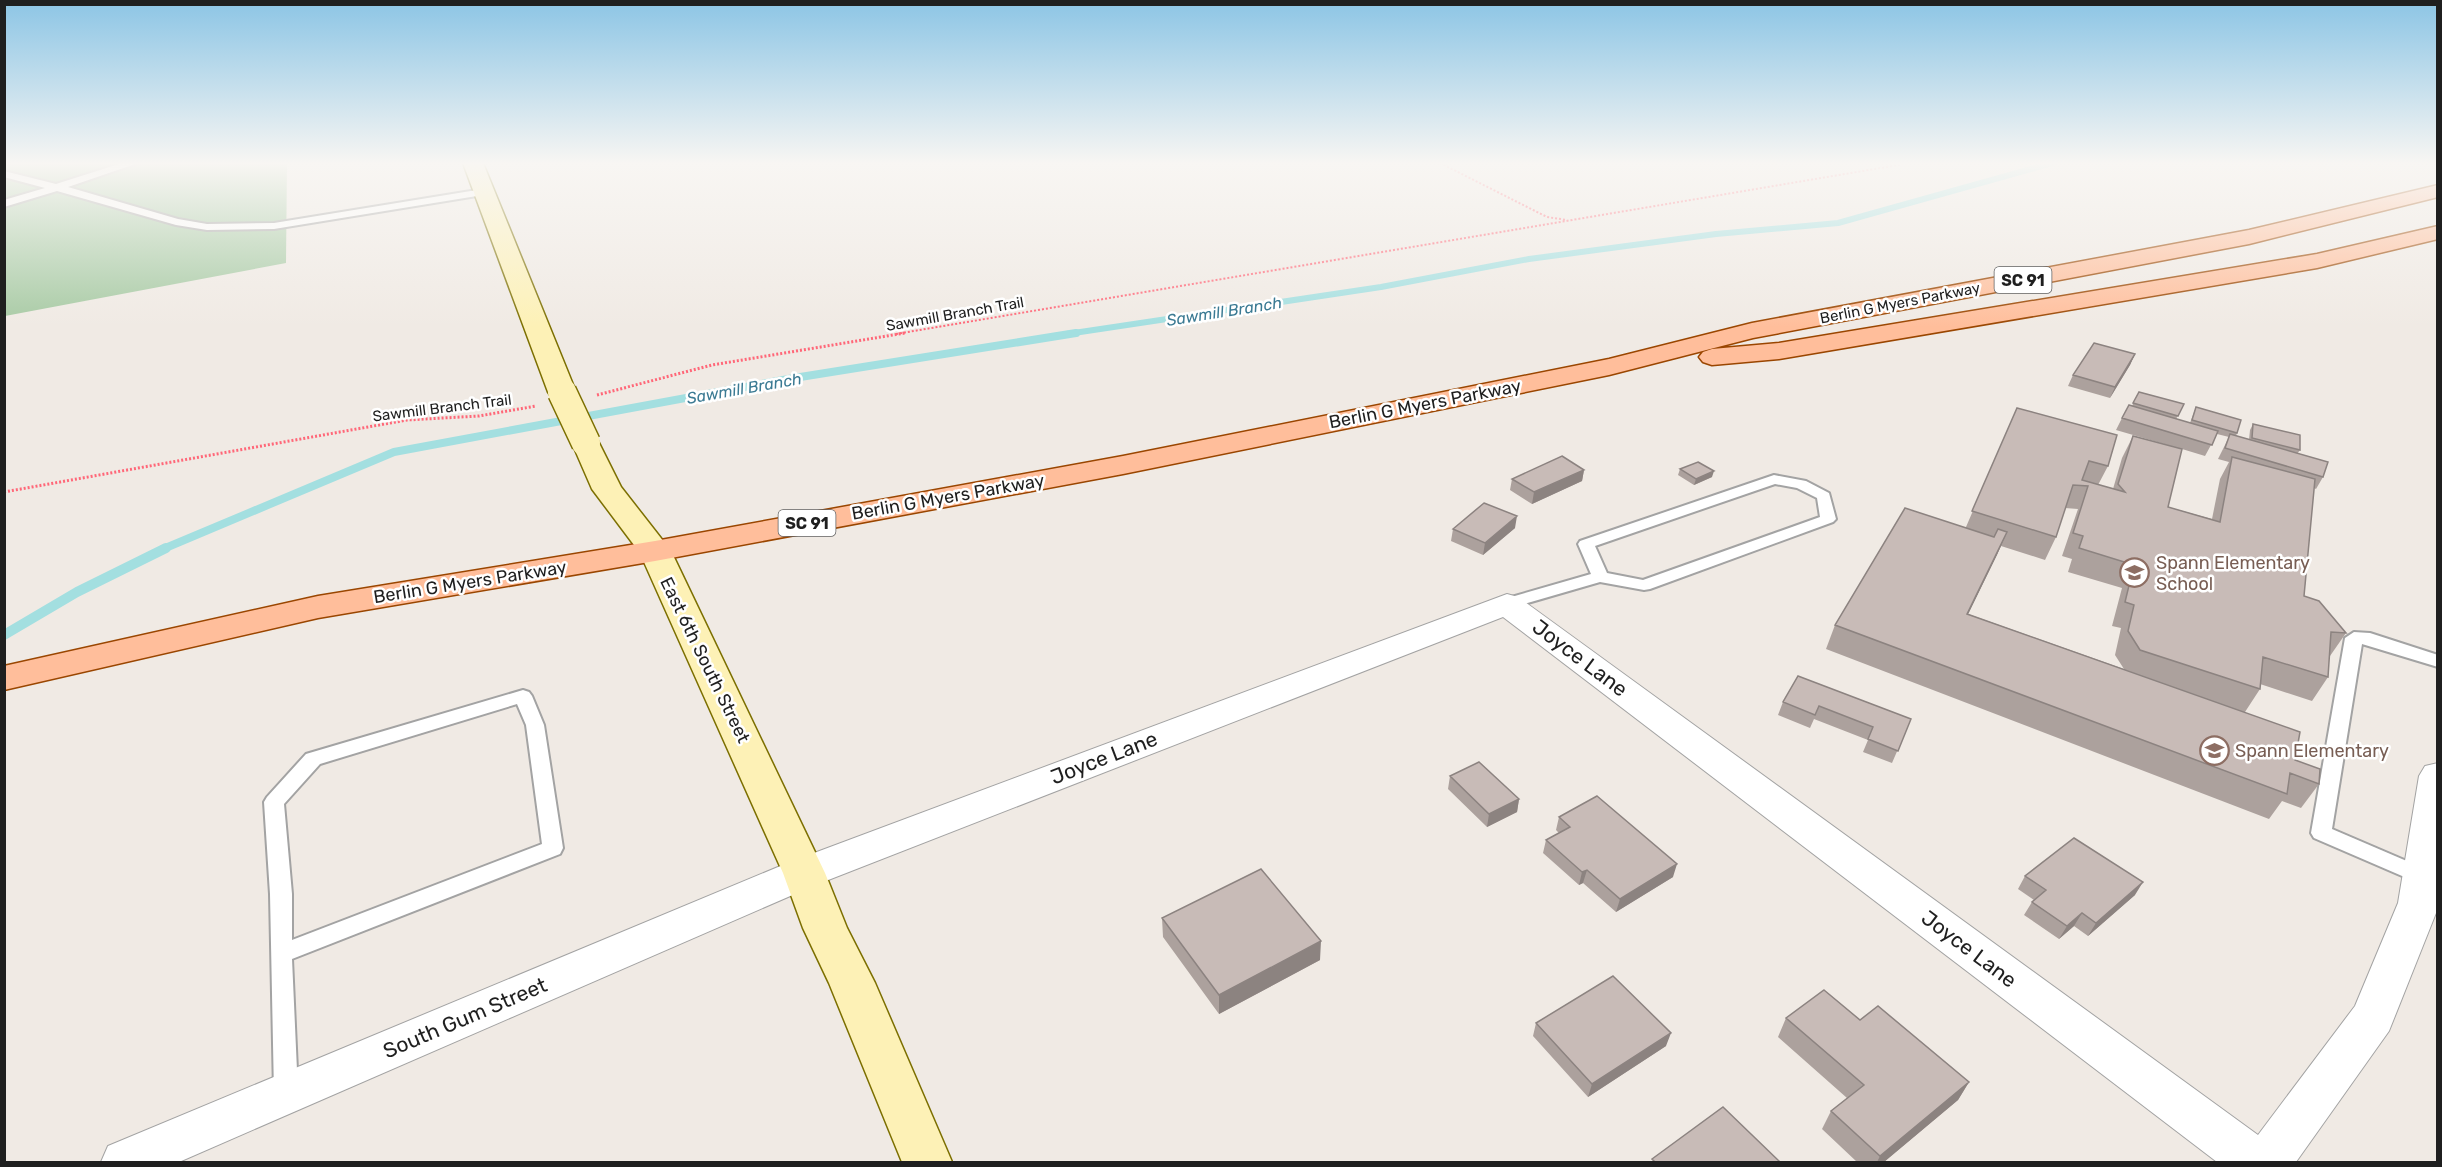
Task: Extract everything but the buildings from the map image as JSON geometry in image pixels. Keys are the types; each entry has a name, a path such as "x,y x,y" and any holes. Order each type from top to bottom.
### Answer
{"main road":[{"name":"Berlin G Myers Parkway","path":"4,678 318,607 655,551 1123,465 1609,367 1752,331 2249,237 2328,217"},
{"name":"Berlin G Myers Parkway","path":"1609,367 1779,351 2317,261 2438,232"}],"street":[{"name":"East 6th South Street","path":"492,217 555,398 586,443 607,489 655,551 804,873 825,928 852,983 927,1162"},
{"name":"Joyce Lane","path":"804,873 1508,604 2255,1162"},
{"path":"2268,1162 2373,1017 2419,903 2438,776"},
{"name":"South Gum Street","path":"125,1162 804,873"}],"lane":[{"path":"162,217 207,227 274,226 326,217"},
{"path":"1508,604 1600,577 1644,585 1828,519 1824,496 1801,484 1774,479 1586,544 1600,577"},
{"path":"2424,878 2321,833 2354,638 2370,639 2438,661"},
{"path":"281,954 553,848 535,725 523,696 313,759 274,802 281,894 281,954 286,1094"}],"path":[{"path":"1551,217 1570,220"},
{"name":"Sawmill Branch Trail","path":"593,395 628,389 712,365 1585,217"},
{"name":"Sawmill Branch Trail","path":"4,492 407,420 479,416 555,398"}],"green space":[{"path":"5,217 286,217 286,263 5,316"}],"waterway":[{"name":"Sawmill Branch","path":"1067,334 1381,287 1529,259 1716,234 1838,223 1858,217"},
{"name":"Sawmill Branch","path":"163,549 394,452 794,378 1076,333"},
{"path":"4,635 77,592 166,548"}],"place":[{"name":"Spann Elementary School","path":"2135,573"},
{"name":"Spann Elementary","path":"2214,751"}]}
